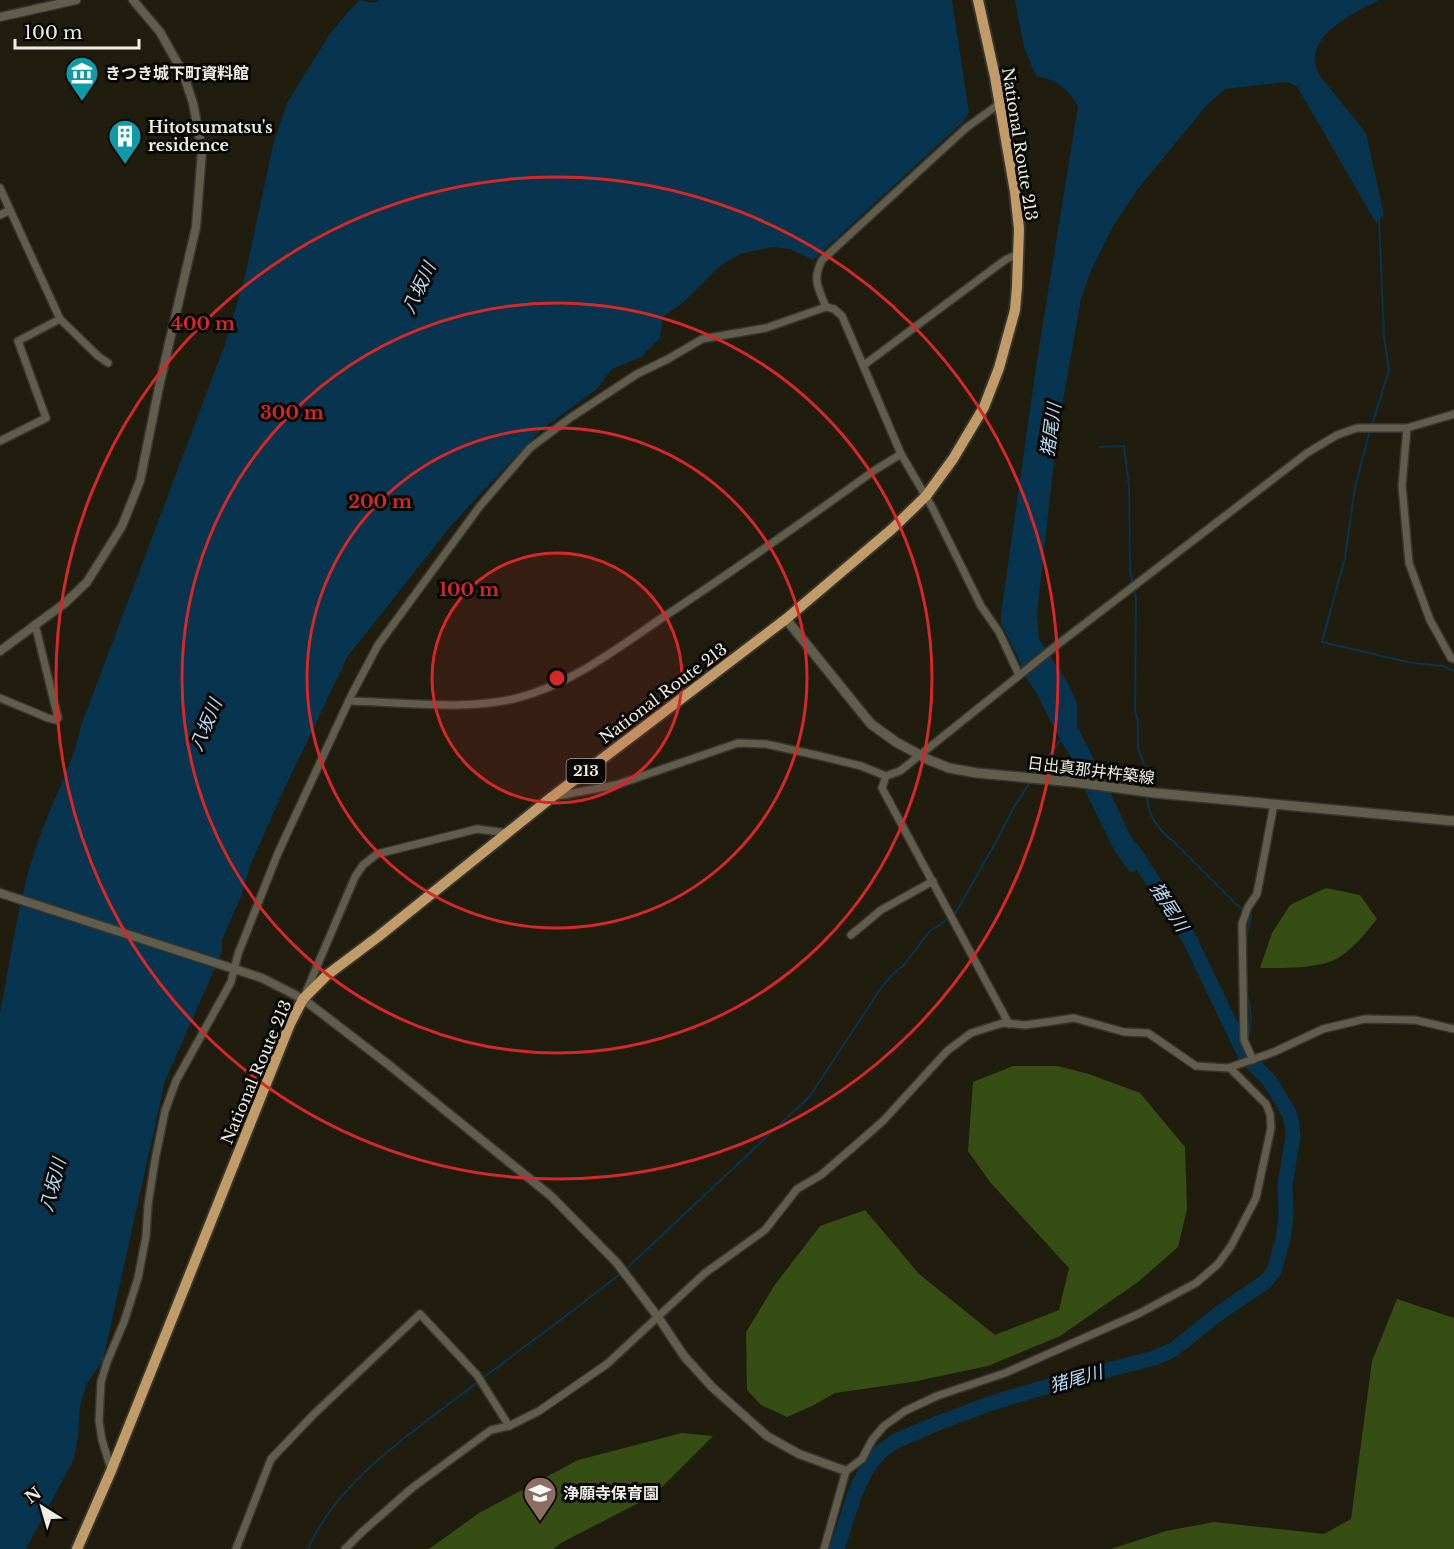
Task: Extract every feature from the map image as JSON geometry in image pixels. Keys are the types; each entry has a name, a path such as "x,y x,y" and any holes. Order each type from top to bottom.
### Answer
{"highway":[{"name":"National Route 213","path":"76,1549 111,1471 290,1024 303,999 327,975 552,797 786,619 892,529 926,496 972,430 996,376 1015,310 1019,229 1015,192 978,0"}],"main road":[{"name":"日出真那井杵築線","path":"786,619 871,724 919,755 949,768 1155,793 1454,821"}],"street":[{"path":"0,17 76,0"},
{"path":"0,651 65,603 87,582 122,526 140,482 196,227 202,150 193,103 183,73 160,32 134,0"},
{"path":"826,307 815,280 822,260 966,128 999,104"},
{"path":"0,188 60,319 108,363"},
{"path":"0,215 10,210"},
{"path":"864,365 1005,260 1018,254"},
{"path":"111,1471 99,1421 101,1382 138,1278 146,1236 155,1160 165,1112 176,1081 231,982 238,954 278,853 349,701 378,645 480,506 530,448 570,418 637,374 702,339 766,328 826,307 834,309 842,316 901,454 926,496 981,606 999,632 1019,675"},
{"path":"0,441 46,418 18,341 60,319"},
{"path":"552,797 616,784 738,743 766,744 810,753 861,766 886,776 900,771 1057,645 1307,453 1347,430 1367,427 1407,428 1454,414"},
{"path":"1407,428 1402,486 1410,563 1430,620 1454,659"},
{"path":"349,701 456,704 501,702 541,691 597,662 901,454"},
{"path":"0,698 48,718 56,720 58,718 35,624"},
{"path":"886,776 882,788 1009,1024"},
{"path":"1253,1060 1244,1041 1242,924 1244,915 1257,894 1274,804"},
{"path":"303,999 355,878 363,865 377,854 477,829 507,833"},
{"path":"851,935 881,910 933,881"},
{"path":"0,893 262,978 303,999 551,1196 617,1263 684,1356 712,1387 767,1436 799,1454 846,1471"},
{"path":"345,1549 412,1488 491,1430 509,1426 562,1396 607,1364 705,1274 765,1230 797,1189 821,1175 875,1129 938,1060 959,1041 980,1029 1074,1018 1124,1032 1148,1033 1196,1066 1230,1068 1274,1052 1323,1029 1365,1019 1415,1020 1454,1029"},
{"path":"824,1549 846,1471 862,1459 872,1440 884,1426 905,1411 938,1396 1005,1373 1138,1314 1196,1283 1218,1264 1231,1246 1256,1198 1272,1128 1266,1104 1230,1068"},
{"path":"236,1549 271,1459 398,1332 420,1314 477,1375 509,1426"}],"green space":[{"path":"1326,888 1360,895 1377,919 1351,948 1332,961 1305,967 1260,968 1272,933 1290,905"},
{"path":"1013,1066 1057,1066 1089,1074 1140,1093 1185,1147 1187,1209 1178,1247 1138,1282 1060,1336 988,1366 912,1382 835,1393 787,1417 761,1405 747,1390 746,1332 774,1286 820,1226 865,1210 919,1274 995,1335 1059,1310 1069,1268 990,1182 968,1151 973,1082"},
{"path":"1397,1299 1454,1318 1454,1549 1111,1549 1166,1531 1214,1522 1324,1534 1351,1519 1372,1361"},
{"path":"682,1433 713,1436 654,1495 553,1549 429,1549 479,1513 578,1460"}],"water":[{"name":"八坂川","path":"359,0 374,3 378,0 952,0 969,113 963,122 813,260 790,249 772,247 740,254 720,266 686,300 663,317 660,338 641,357 612,369 597,389 541,430 450,527 348,656 250,866 242,894 222,940 222,952 165,1081 103,1360 86,1385 80,1407 74,1459 26,1549 0,1549 0,1013 27,877 41,833 68,767 81,726 225,344 245,276 273,145 287,103 331,32"},
{"path":"1015,0 1379,0 1343,20 1332,29 1322,39 1316,50 1315,63 1320,76 1366,133 1384,215 1376,223 1298,88 1284,82 1225,89 1206,106 1137,190 1113,226 1090,273 1081,299 1057,435 1037,614 1039,639 1068,683 1077,704 1077,726 1130,835 1147,864 1131,873 1115,852 1088,797 1077,766 1020,669 1021,664 1001,623 1038,354 1078,106 1061,86 1036,76 1024,47"}],"waterway":[{"path":"1372,425 1389,370 1384,336 1379,218"},
{"path":"1370,430 1355,487 1345,558 1322,642 1412,663 1443,666 1454,671"},
{"path":"1100,447 1124,446 1129,485 1130,571 1136,598 1135,711 1138,721 1138,748 1146,770 1147,790"},
{"path":"1034,776 1061,739"},
{"path":"625,1270 810,1096 881,988 904,965 929,932 955,914 1014,807 1031,781"},
{"path":"1147,796 1149,810 1163,833 1237,905 1251,915 1245,944"},
{"name":"猪尾川","path":"837,1549 855,1493 867,1468 880,1452 896,1441 995,1402 1154,1358 1173,1350 1218,1314 1265,1282 1274,1271 1286,1218 1285,1184 1293,1137 1289,1113 1269,1080 1246,1057 1188,936 1133,850"},
{"path":"1246,993 1251,1018 1247,1043"},
{"path":"308,1549 333,1506 387,1452 621,1273"}],"place":[{"name":"きつき城下町資料館","path":"82,102"},
{"name":"Hitotsumatsu's residence","path":"125,165"},
{"name":"浄願寺保育園","path":"540,1522"}]}
